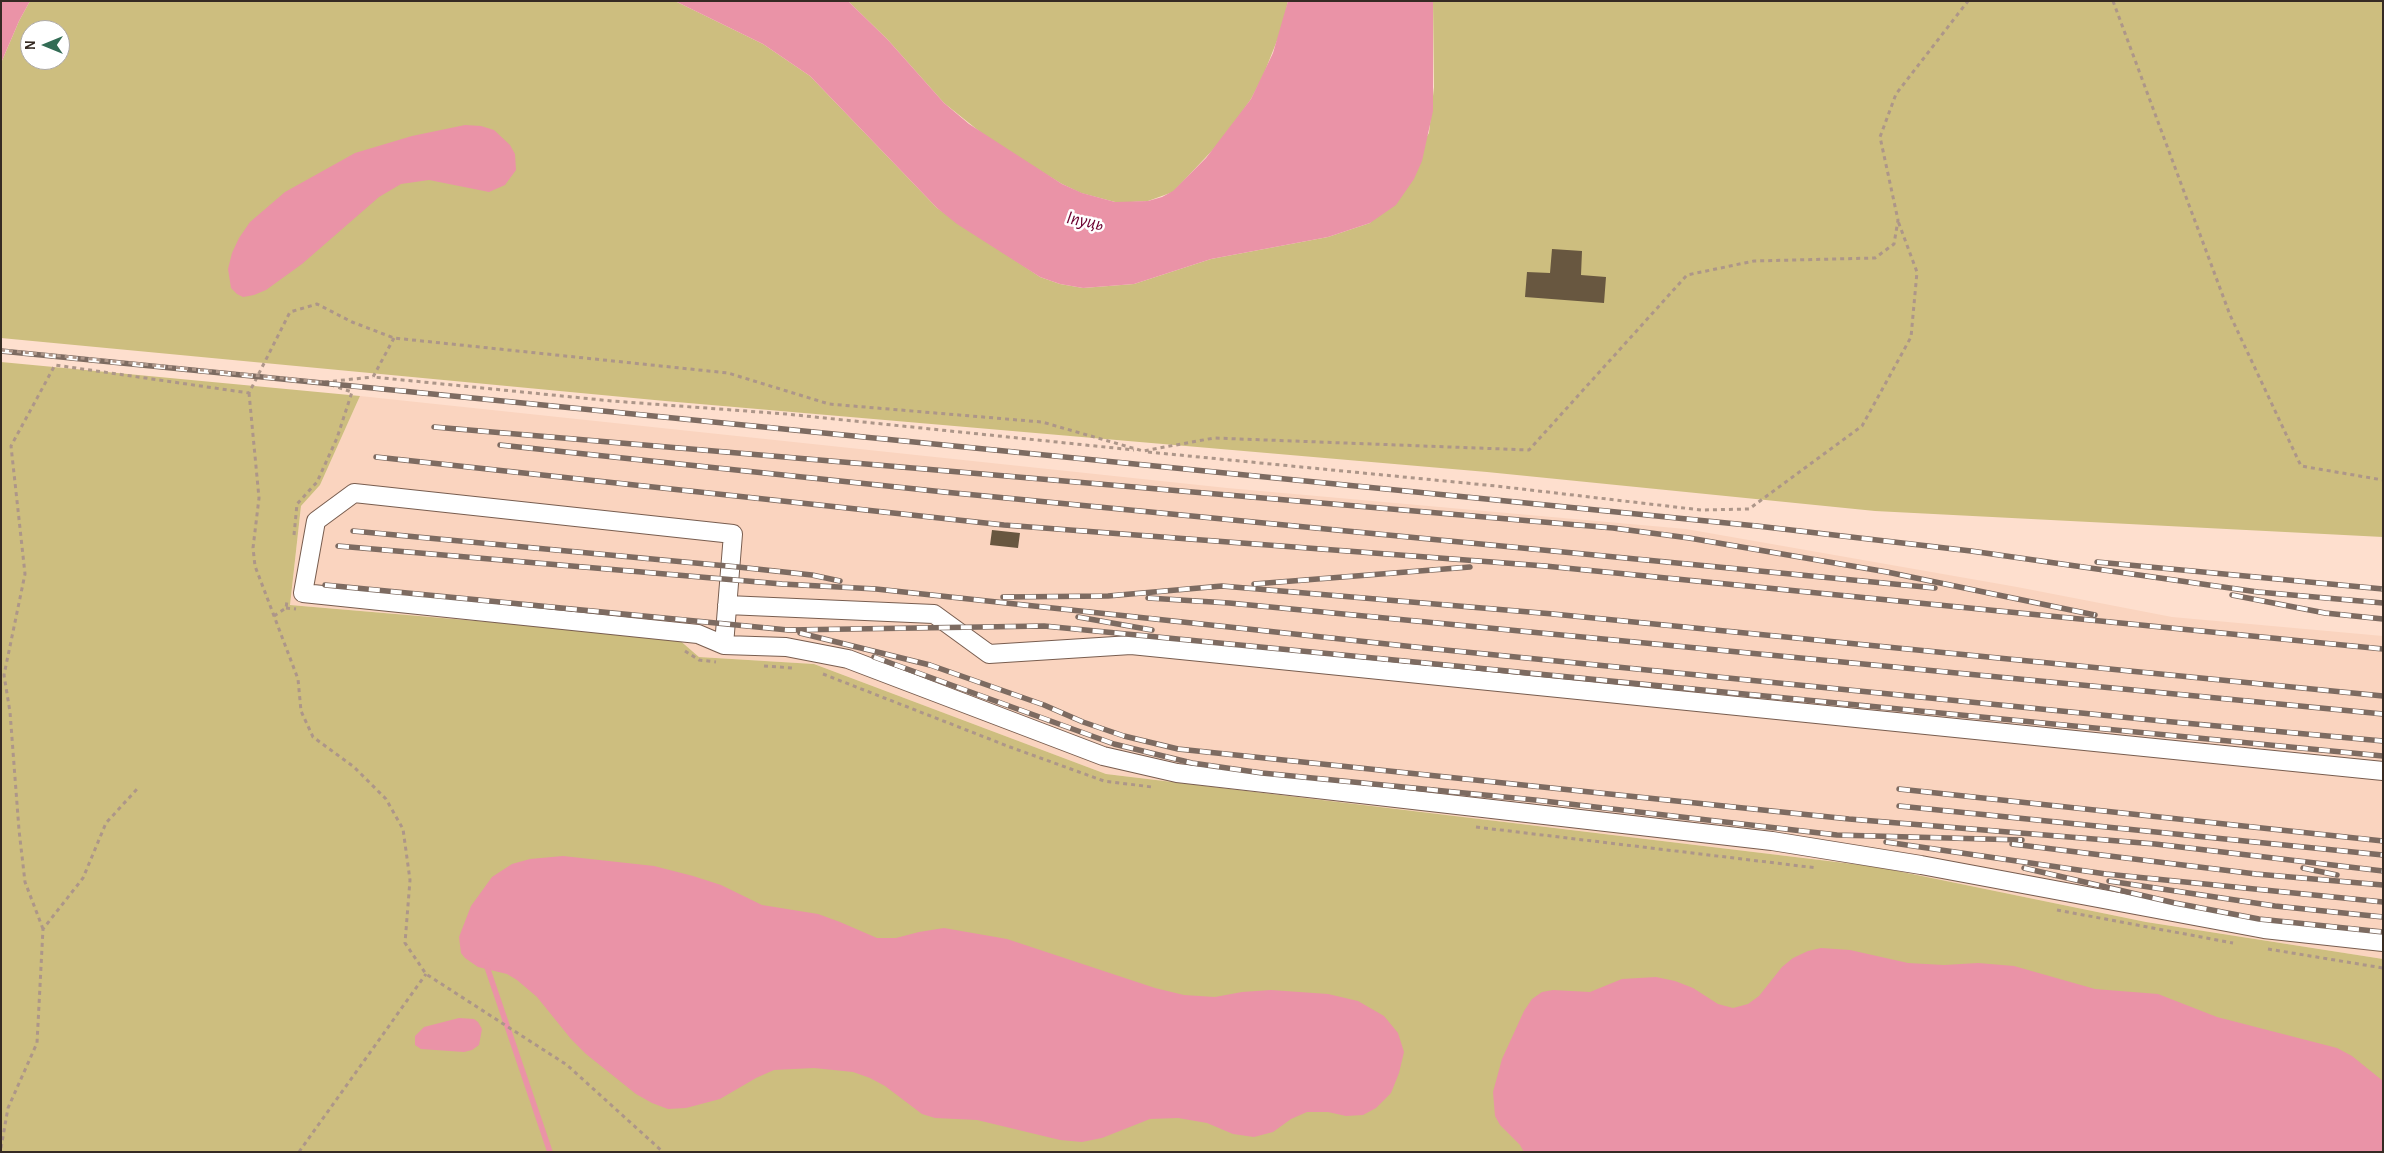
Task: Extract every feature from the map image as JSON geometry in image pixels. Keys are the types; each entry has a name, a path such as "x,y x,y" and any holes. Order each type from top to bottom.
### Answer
{"lane":[{"path":"724,645 733,534 354,493 316,521 303,593 698,634 724,645 786,647 848,659 1103,756 1176,773 1772,841 1921,865 2264,929 2383,942"},
{"path":"727,605 934,614 989,654 1130,645 2383,771"}],"path":[{"path":"1,350 322,382 373,376 612,401 786,414 1496,486 1701,510 1749,508 1862,426 1911,337 1917,272 1898,220 1880,137 1896,94 1968,1"},
{"path":"2113,1 2230,316 2301,466 2383,480"},
{"path":"664,1152 567,1065 426,974 405,943 410,880 403,829 386,799 354,767 313,737 301,711 298,679 255,566 253,548 259,498 250,393 290,312 318,304 352,322 394,338 728,373 829,404 1042,422 1142,451 1214,438 1529,450 1687,275 1754,261 1875,258 1894,244 1898,220"},
{"path":"373,376 394,338"},
{"path":"1,1148 8,1108 38,1043 43,929 25,882 18,830 10,712 4,675 25,574 11,446 55,365 250,393"},
{"path":"293,542 297,504 316,482 337,438 352,392 322,382"},
{"path":"274,616 286,608 287,599"},
{"path":"43,929 83,878 106,823 138,788"},
{"path":"299,1152 426,974"}],"shaded area":[{"path":"30,1 675,1 763,44 810,76 937,208 1040,277 1060,284 1083,288 1134,284 1211,259 1328,237 1370,223 1429,133 1434,87 1433,1 2383,1 2383,537 1875,511 1487,472 665,401 1,338 1,63 19,21"},
{"path":"848,1 1288,1 1282,28 1263,76 1251,99 1223,139 1173,192 1148,201 1115,202 1081,193 1062,184 994,143 944,103 888,40"},
{"path":"1,362 360,396 320,485 301,506 290,605 677,638 699,657 814,664 1106,774 1878,867 2146,922 2383,959 2383,1152 1,1152"},
{"path":"360,396 1227,488 1686,529 2017,587 2172,617 2383,636 2383,959 2146,922 1878,867 1106,774 814,664 699,657 677,638 290,605 301,506 320,485"}],"water":[{"path":"1,1 30,1 1,63"},
{"name":"Іпуць","path":"675,1 848,1 888,40 944,103 969,124 1062,184 1082,193 1115,202 1148,201 1162,197 1173,191 1206,158 1251,99 1273,53 1288,1 1433,1 1433,111 1422,161 1414,179 1396,205 1370,223 1328,237 1211,259 1134,284 1083,288 1060,284 1040,277 957,224 937,208 810,76 763,44"},
{"path":"465,125 481,126 494,130 510,145 515,154 516,170 505,185 489,192 429,180 401,184 379,197 302,264 266,290 243,297 231,288 228,269 232,253 239,238 250,222 285,192 355,153 412,136"},
{"path":"563,856 654,866 693,876 721,885 762,905 818,914 877,938 896,938 944,928 1007,939 1155,988 1184,995 1215,997 1242,992 1271,990 1328,994 1358,1001 1384,1016 1398,1033 1404,1052 1399,1073 1391,1093 1376,1108 1363,1115 1346,1116 1328,1112 1307,1112 1291,1119 1273,1132 1254,1137 1233,1134 1207,1123 1178,1118 1150,1119 1102,1138 1082,1142 1060,1140 977,1120 935,1118 922,1114 885,1086 870,1078 853,1072 814,1068 774,1070 720,1099 686,1108 668,1109 636,1094 586,1054 571,1039 537,997 517,980 507,974 478,967 461,953 459,937 471,906 492,877 512,864 530,859"},
{"path":"1821,948 1850,950 1908,963 1944,965 1978,963 2014,966 2095,989 2158,994 2217,1017 2337,1048 2352,1056 2383,1081 2383,1152 1524,1152 1520,1145 1500,1125 1495,1116 1493,1092 1502,1059 1524,1011 1532,999 1542,992 1553,990 1590,992 1622,979 1656,977 1675,981 1693,988 1718,1004 1733,1008 1748,1004 1759,996 1782,967 1793,958 1808,951"},
{"path":"459,1018 474,1019 482,1029 479,1045 472,1050 464,1052 421,1049 415,1045 415,1036 424,1027"}],"building":[{"path":"1552,249 1582,251 1581,275 1606,277 1604,303 1525,297 1527,272 1550,273"},
{"path":"992,530 1020,533 1018,548 990,545"}],"waterway":[{"path":"485,961 550,1152"}],"railway":[{"path":"1,351 1757,526 1971,551 2258,592 2383,603"},
{"path":"434,427 1613,528 1689,538 1887,572 2095,615"},
{"path":"500,445 944,492 1935,588"},
{"path":"376,457 1004,525 1545,566 2383,649"},
{"path":"353,531 738,567 812,575 840,581"},
{"path":"338,546 782,584 876,589 1415,647 2383,741"},
{"path":"2097,562 2383,589"},
{"path":"1254,584 1470,567"},
{"path":"325,585 788,630 1044,626 2383,756"},
{"path":"1003,597 1108,596 1222,586 1553,614 2383,696"},
{"path":"2232,595 2325,613 2383,619"},
{"path":"1148,598 1229,603 2383,714"},
{"path":"1078,617 1152,630"},
{"path":"800,633 930,665 1044,705 1083,722 1124,736 1178,749 1849,819 2155,844 2383,871"},
{"path":"874,657 1114,744 1192,763 1262,773 1535,800 1837,835 2022,840"},
{"path":"1899,789 2383,841"},
{"path":"1899,806 2383,855"},
{"path":"1886,842 2106,874 2383,902"},
{"path":"2012,844 2256,874 2383,885"},
{"path":"2024,868 2175,903 2259,919 2383,932"},
{"path":"2303,868 2337,875"},
{"path":"2109,881 2275,906 2383,917"}]}
